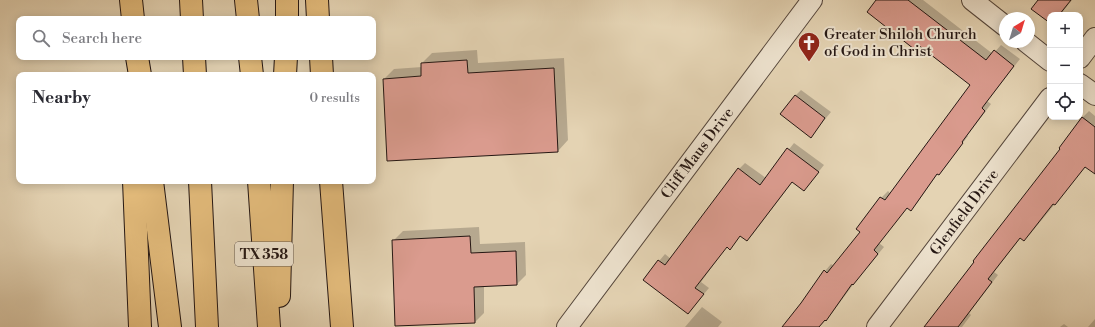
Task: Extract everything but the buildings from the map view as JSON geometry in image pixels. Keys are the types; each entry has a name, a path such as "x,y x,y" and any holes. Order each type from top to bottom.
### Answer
{"main road":[{"path":"127,0 127,16"},
{"path":"131,0 133,16"},
{"path":"191,0 192,16"},
{"path":"246,0 248,16"},
{"path":"287,0 287,16"},
{"path":"317,0 318,16"},
{"path":"129,60 130,72"},
{"path":"138,60 140,72"},
{"path":"194,60 195,72"},
{"path":"250,60 252,72"},
{"path":"285,72 286,60"},
{"path":"321,60 322,72"},
{"path":"134,184 140,327"},
{"path":"152,184 170,327"},
{"path":"200,184 208,327"},
{"name":"TX 358","path":"259,184 269,327"},
{"path":"278,327 282,184"},
{"path":"331,184 342,327"}],"street":[{"name":"Cliff Maus Drive","path":"565,327 582,307 812,0"},
{"path":"972,0 999,21"},
{"path":"1083,54 1095,38"},
{"path":"1034,48 1047,59"},
{"path":"1083,86 1095,95"},
{"name":"Glenfield Drive","path":"877,327 1047,102"}],"place":[{"name":"Greater Shiloh Church of God in Christ","path":"809,62"}]}
